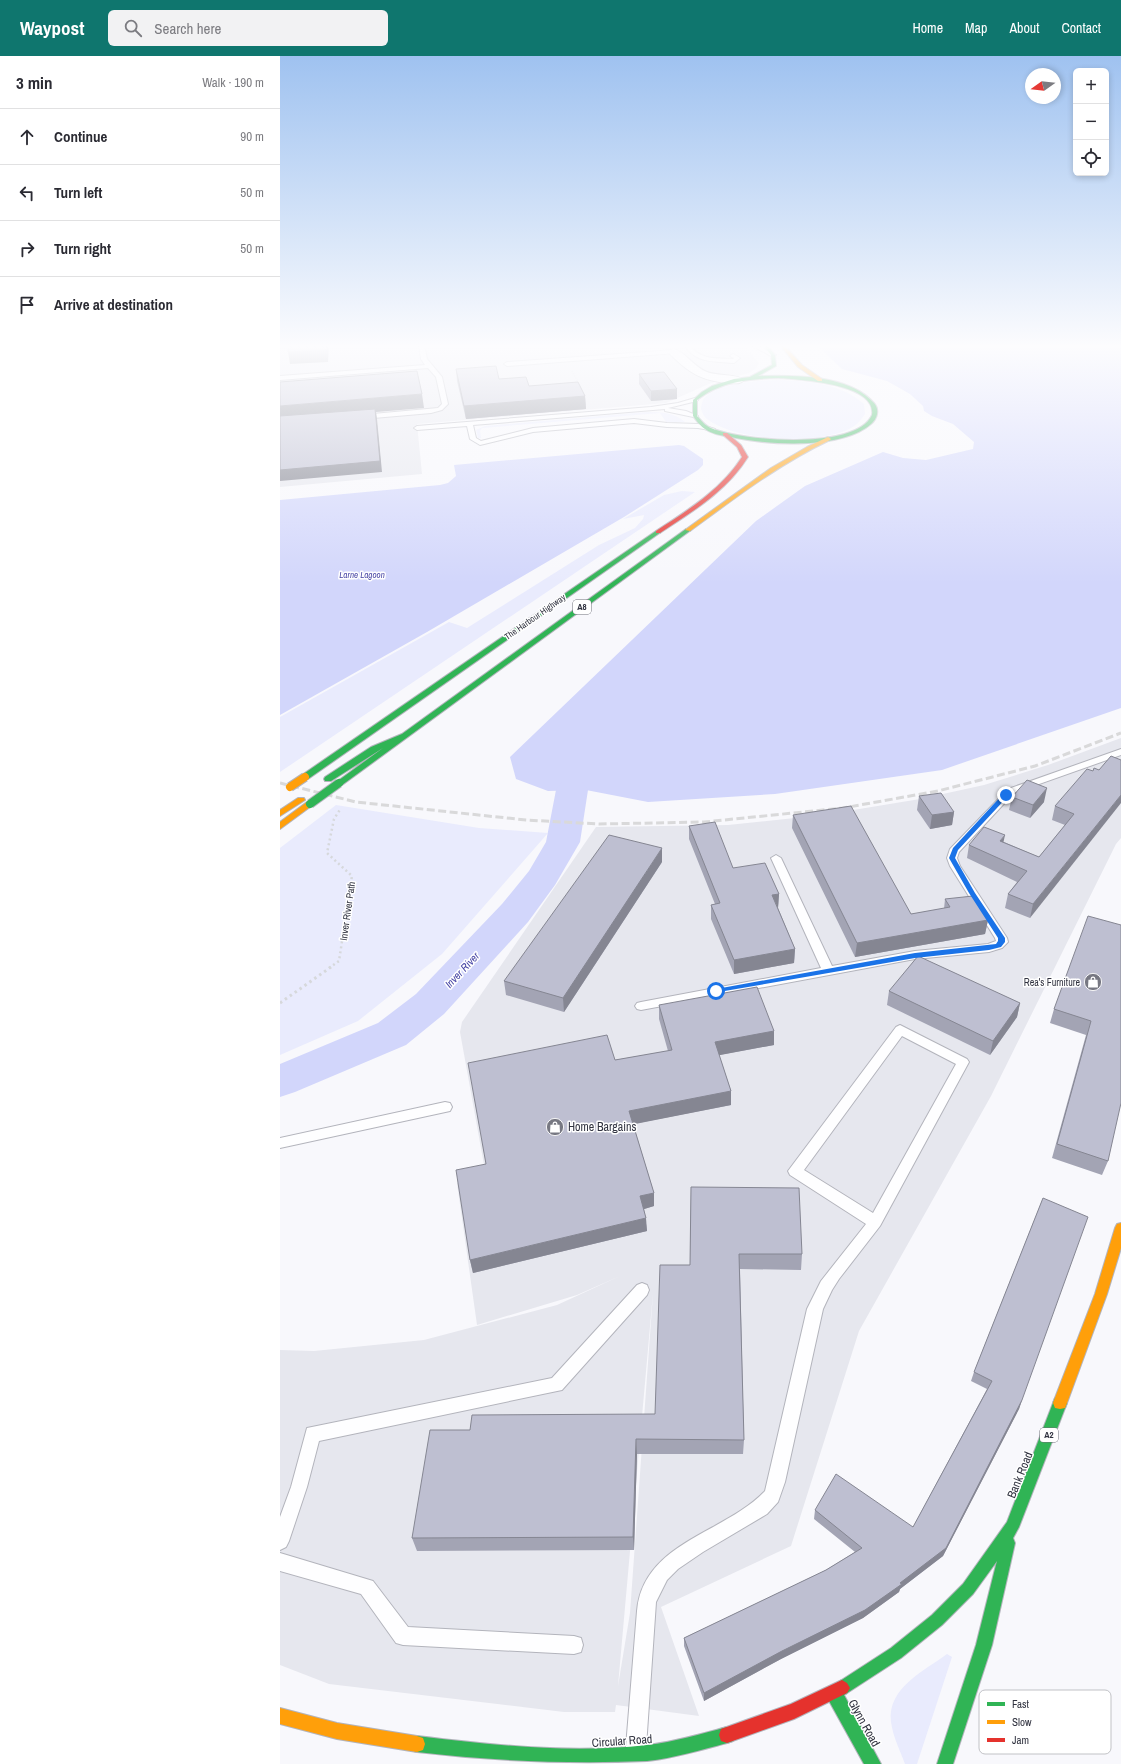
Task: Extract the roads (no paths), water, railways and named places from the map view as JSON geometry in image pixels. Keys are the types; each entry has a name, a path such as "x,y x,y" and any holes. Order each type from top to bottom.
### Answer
{"main road":[{"name":"A8","path":"703,425 712,430 725,434 755,440 783,442 828,439"},
{"name":"A8","path":"280,826 785,460 804,449 828,439 851,433 867,425"},
{"name":"The Harbour Highway","path":"280,792 305,777 707,498 729,481 740,467 745,457 743,449 725,434"},
{"path":"328,779 374,749 411,731"},
{"path":"280,814 301,800"},
{"name":"Bank Road","path":"937,1620 968,1589 1012,1526 1043,1451 1101,1294 1121,1228"},
{"path":"945,1764 984,1645 1012,1526"},
{"name":"Circular Road","path":"280,1716 337,1730 418,1744 472,1750 553,1755 635,1754 670,1749 732,1734 794,1711 834,1693 896,1653 937,1620"},
{"name":"Glynn Road","path":"834,1693 873,1764"}],"lane":[{"path":"417,428 461,425"},
{"path":"470,425 473,439 480,443 533,430 591,425"},
{"path":"681,425 698,426 712,430"},
{"path":"641,1006 915,955 989,948 1000,945 1002,940 1001,938 954,864 952,858 954,851 1011,791 1121,752"},
{"path":"776,858 828,971"},
{"path":"635,1754 647,1600 661,1574 672,1564 698,1546 761,1508 772,1496 777,1482 818,1300 827,1282 875,1222 963,1062 900,1030 795,1171 875,1222"},
{"path":"280,1143 445,1107"},
{"path":"280,1541 299,1487 313,1434 556,1385 642,1290"},
{"path":"280,1562 367,1587 403,1636 574,1645"}],"water":[{"path":"954,425 1121,425 1121,708 942,770 775,794 648,802 586,790 548,791 516,779 510,757 756,521 805,486 883,452 903,458 926,460 973,449 974,442"},
{"name":"Larne Lagoon","path":"679,445 684,446 703,459 703,465 698,470 624,517 427,632 280,715 280,500 440,485 448,483 456,476 454,465"}],"waterway":[{"name":"Inver River","path":"280,1081 392,1034 430,1004 515,913 543,877 563,842 572,790"}],"railway":[{"path":"280,783 356,802 526,820 599,824 704,822 843,808 938,791 1035,766 1121,733"}],"place":[{"name":"Rea's Furniture","path":"1093,982"},
{"name":"Home Bargains","path":"555,1127"}]}
